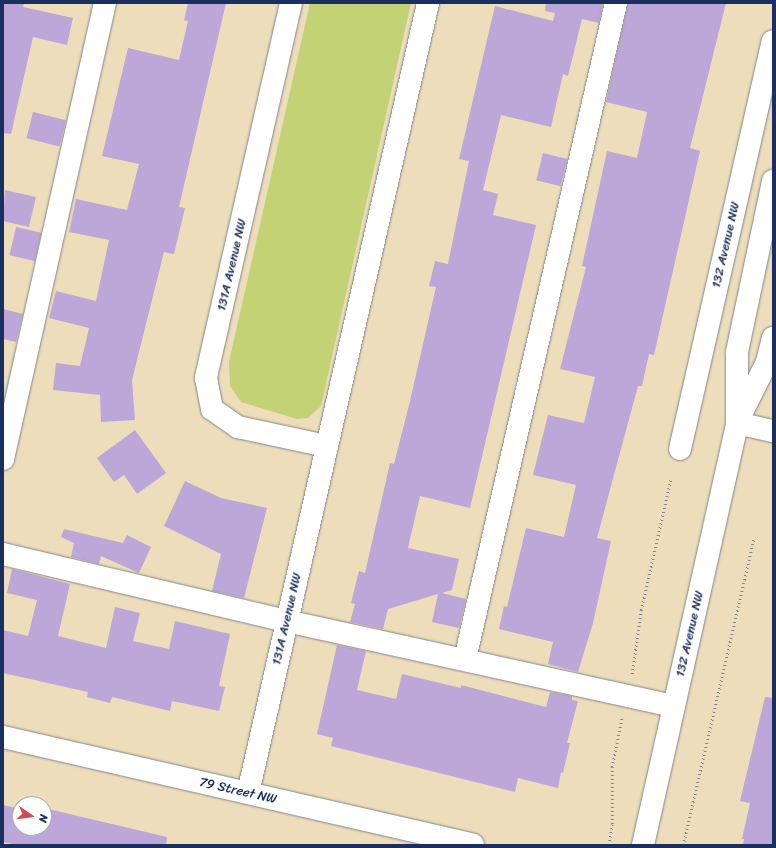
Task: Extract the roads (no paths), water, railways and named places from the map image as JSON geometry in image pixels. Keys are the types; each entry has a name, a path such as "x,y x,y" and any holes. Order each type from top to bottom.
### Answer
{"street":[{"path":"3,459 105,3"},
{"name":"131A Avenue NW","path":"291,3 206,378 212,409 238,427 326,446"},
{"name":"131A Avenue NW","path":"248,793 428,3"},
{"path":"465,659 616,3"},
{"name":"132 Avenue NW","path":"680,449 773,41"},
{"name":"132 Avenue NW","path":"643,845 737,423 737,352 773,181"},
{"name":"132 Avenue NW","path":"737,423 768,362 773,338"},
{"path":"737,423 773,431"},
{"path":"3,554 286,621 674,706"},
{"name":"79 Street NW","path":"3,737 473,845"}]}
